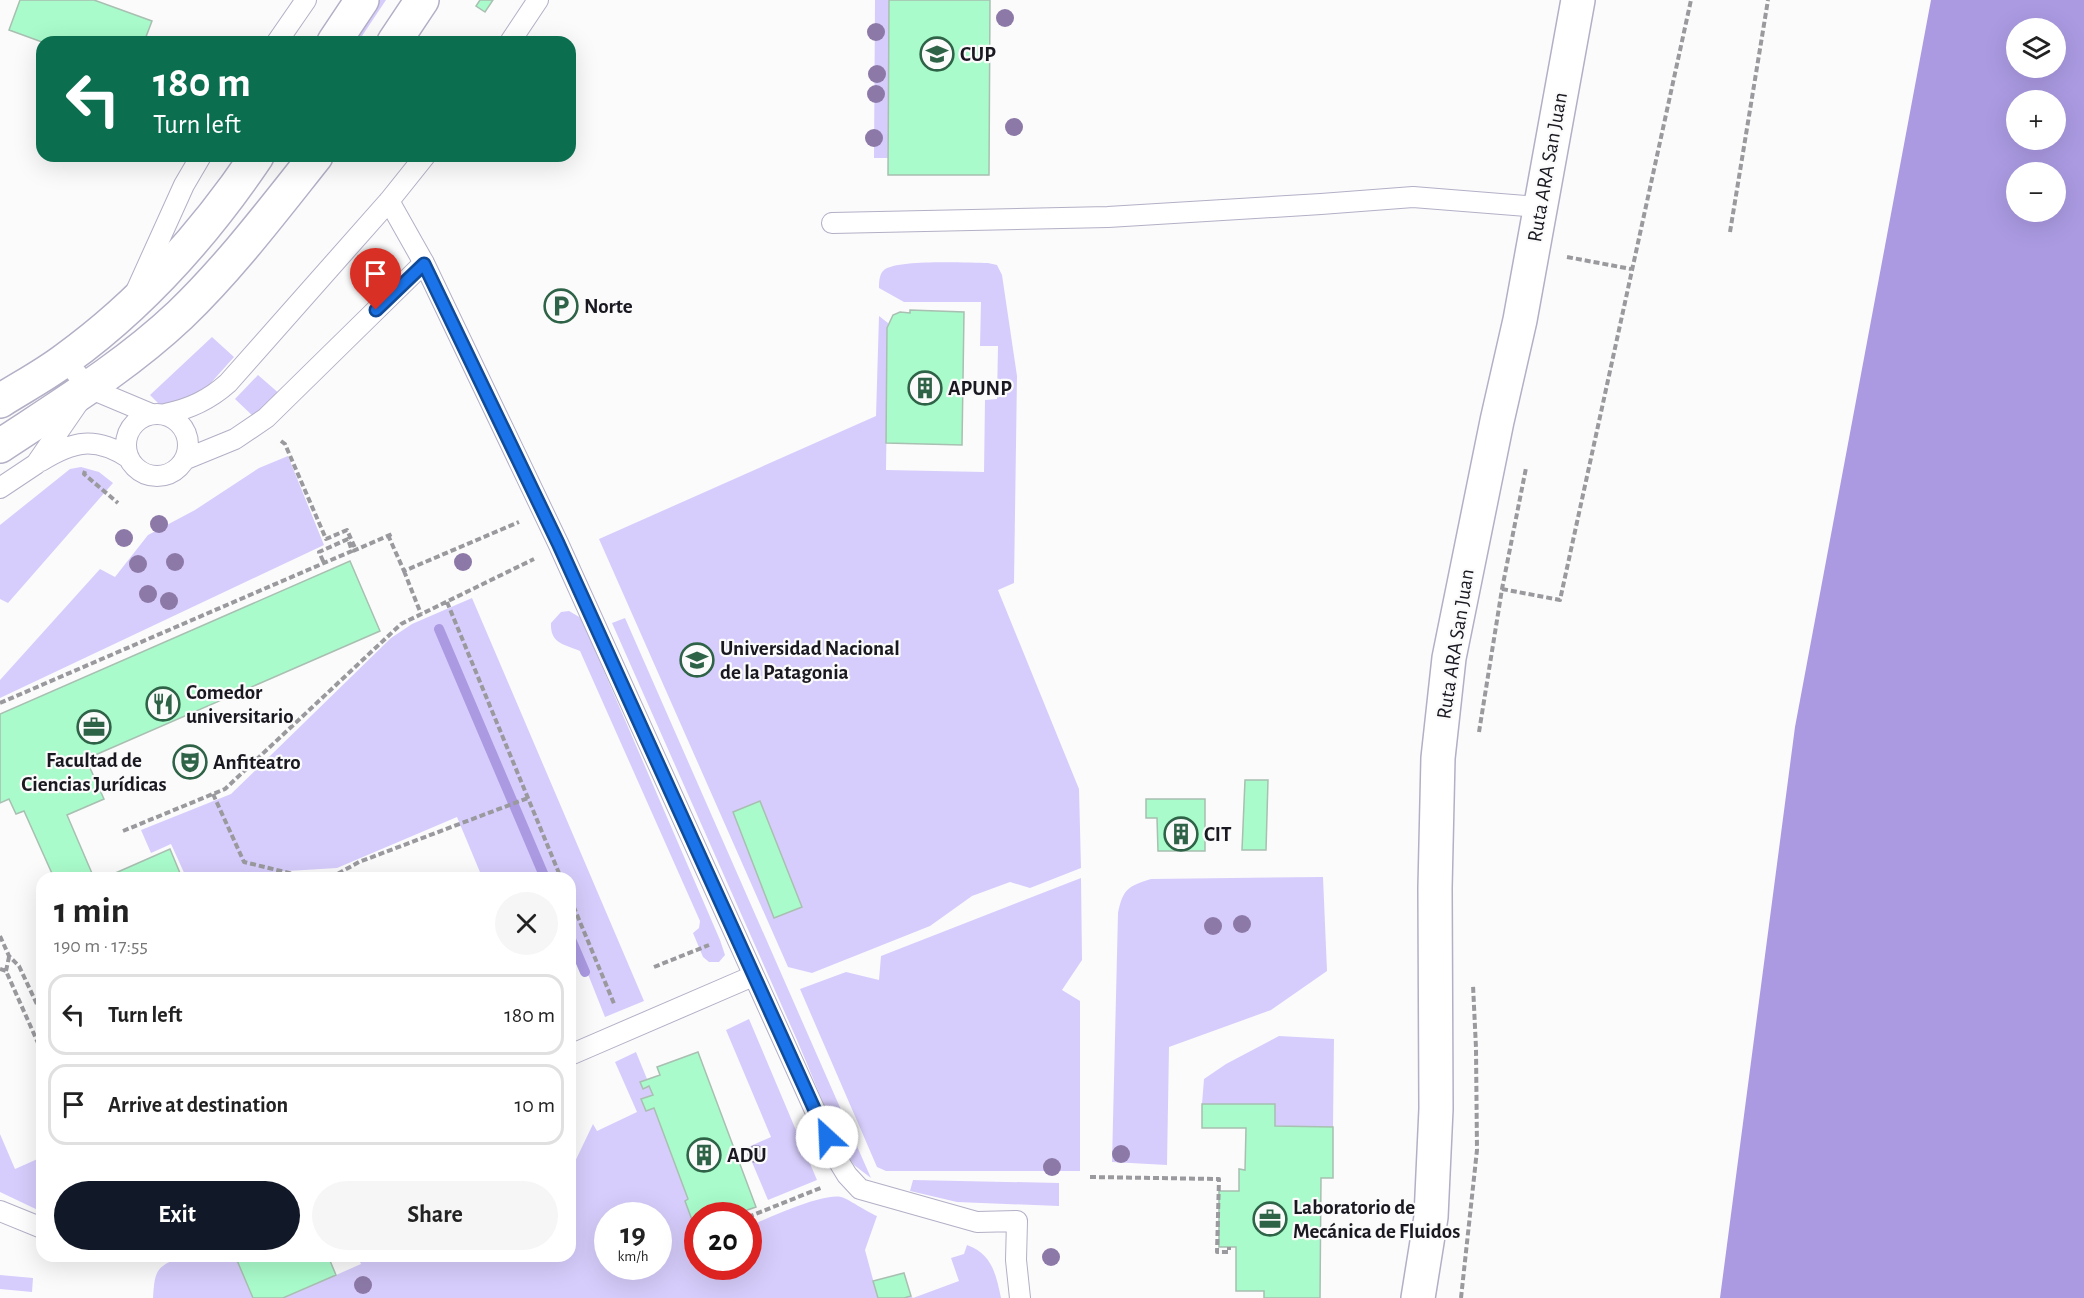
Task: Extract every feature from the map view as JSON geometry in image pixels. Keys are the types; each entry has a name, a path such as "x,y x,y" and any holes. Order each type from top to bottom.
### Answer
{"street":[{"path":"338,36 362,0"},
{"path":"398,36 422,0"},
{"name":"Ruta ARA San Juan","path":"1418,1298 1431,1217 1436,1109 1437,758 1449,657 1497,421 1520,321 1578,0"},
{"path":"0,401 65,360 127,310 175,260 229,197 253,162"},
{"path":"0,446 89,388 179,316 209,286 311,162"}],"lane":[{"path":"281,36 306,0"},
{"path":"514,36 538,0"},
{"path":"127,310 184,185 197,162"},
{"path":"129,458 126,445 129,430 138,420 196,405 213,396 228,383 389,201 420,162"},
{"path":"832,223 1108,217 1413,197 1539,207"},
{"path":"389,201 424,264 558,543 836,1157 847,1175 860,1189 977,1222 1017,1221 1016,1260 1020,1298"},
{"path":"0,488 59,450 76,443 115,449 129,458 138,469 150,475 164,476 177,469 186,459 235,439 266,418 424,264"},
{"path":"65,360 89,388 177,420 186,430 189,444 186,459"},
{"path":"36,464 89,388"},
{"path":"576,1052 753,976"},
{"path":"0,1211 36,1226"}],"path":[{"path":"1502,589 1560,600 1630,269 1691,0"},
{"path":"1730,232 1768,0"},
{"path":"1565,268 1568,254 1630,269"},
{"path":"276,437 285,444 326,539 347,530 354,550"},
{"path":"1478,739 1502,589 1527,463"},
{"path":"404,571 520,522"},
{"path":"0,703 390,535 421,614"},
{"path":"324,563 319,552 348,539 354,550"},
{"path":"123,831 225,789 401,624 536,558"},
{"path":"447,602 559,872"},
{"path":"213,794 244,862 285,872"},
{"path":"341,872 359,862 528,798"},
{"path":"576,912 616,1009"},
{"path":"0,936 9,956 19,966 36,1003"},
{"path":"9,956 6,971 36,1038"},
{"path":"0,969 6,971"},
{"path":"1461,1298 1477,1150 1477,1058 1473,977"},
{"path":"1090,1177 1219,1179 1217,1252 1229,1252 1229,1247"},
{"path":"762,1211 830,1184"}],"shaded area":[{"path":"369,0 386,0 362,36 345,36"},
{"path":"875,0 889,0 888,158 874,158"},
{"path":"1931,0 2084,0 2084,1298 1720,1298 1795,727"},
{"path":"988,263 997,265 1002,275 1017,376 1014,583 998,590 1079,789 1081,868 1030,888 1010,882 972,896 930,926 812,973 788,967 599,539 876,416 879,316 888,323 886,470 984,472 985,400 997,399 998,346 980,346 981,302 904,302 879,286 884,270 903,264"},
{"path":"212,337 234,357 201,394 162,407 150,395"},
{"path":"258,375 281,395 257,420 235,399"},
{"path":"288,456 324,545 0,698 0,680 100,569 115,577 148,535 195,510 259,468"},
{"path":"81,467 99,472 113,483 8,603 0,599 0,525 70,469"},
{"path":"472,598 644,1001 605,1017 576,944 576,872 480,872 457,817 337,868 271,872 184,872 171,844 151,853 141,830 231,794 391,638 412,624"},
{"path":"569,611 581,618 720,940 725,955 719,962 709,962 703,957 693,933 699,928 700,921 580,651 564,645 553,635 551,623 561,612"},
{"path":"625,618 871,1178 854,1165 840,1143 797,1040 612,623"},
{"path":"1323,877 1327,971 1271,1010 1169,1047 1167,1165 1112,1162 1118,913 1125,894 1137,884 1151,879"},
{"path":"1081,878 1082,960 1062,990 1080,1001 1080,1171 886,1171 877,1167 800,989 846,972 879,980 881,956"},
{"path":"749,1019 817,1180 768,1200 746,1148 771,1137 726,1030"},
{"path":"1279,1036 1334,1039 1333,1127 1275,1126 1275,1104 1202,1104 1204,1079 1226,1064"},
{"path":"636,1052 647,1079 640,1082 643,1089 649,1086 653,1095 642,1100 646,1111 654,1108 688,1199 684,1202 684,1280 762,1280 762,1220 809,1202 841,1197 877,1216 865,1250 878,1298 284,1298 361,1264 360,1262 576,1262 576,1159 593,1124 597,1131 637,1112 615,1062"},
{"path":"0,1134 15,1169 36,1160 36,1209 0,1192"},
{"path":"913,1180 1059,1183 1059,1206 957,1202 910,1191"},
{"path":"967,1245 987,1259 995,1273 1001,1298 913,1298 959,1281 951,1258 964,1254"},
{"path":"238,1262 253,1298 153,1298 156,1275 167,1263"},
{"path":"0,1275 33,1278 32,1292 0,1289"}],"building":[{"path":"20,0 94,0 152,21 146,36 36,36 36,40 9,30"},
{"path":"480,0 493,0 485,12 476,6"},
{"path":"889,0 990,0 989,175 888,175"},
{"name":"APUNP","path":"910,310 964,312 962,445 886,443 887,328 893,315 900,312 910,313"},
{"path":"350,561 380,631 86,759 104,799 67,815 91,872 51,872 24,811 16,814 9,799 0,803 0,714"},
{"path":"1245,780 1268,780 1266,850 1242,850"},
{"name":"CIT","path":"1146,799 1205,799 1205,851 1158,851 1157,818 1146,818"},
{"path":"760,801 802,907 774,918 733,812"},
{"path":"170,849 180,872 118,872"},
{"name":"ADU","path":"698,1052 754,1202 685,1202 688,1199 654,1108 646,1111 641,1099 653,1095 649,1086 643,1089 640,1082 660,1075 657,1067"},
{"name":"Laboratorio de Mecánica de Fluidos","path":"1202,1104 1275,1104 1275,1126 1333,1127 1333,1178 1321,1178 1320,1298 1264,1298 1264,1291 1236,1291 1236,1247 1219,1247 1219,1191 1239,1191 1239,1169 1245,1170 1246,1128 1202,1128"},
{"path":"238,1262 331,1262 336,1275 283,1298 253,1298"},
{"path":"904,1273 911,1296 878,1298 873,1281"}],"waterway":[{"path":"439,629 542,872"},
{"path":"576,951 585,972"}],"place":[{"name":"CUP","path":"937,54"},
{"name":"Norte","path":"561,306"},
{"name":"APUNP","path":"925,388"},
{"name":"Universidad Nacional de la Patagonia","path":"697,660"},
{"name":"Comedor universitario","path":"163,704"},
{"name":"Facultad de Ciencias Jurídicas","path":"94,727"},
{"name":"Anfiteatro","path":"190,762"},
{"name":"CIT","path":"1181,834"},
{"name":"ADU","path":"704,1155"},
{"name":"Laboratorio de Mecánica de Fluidos","path":"1270,1219"}],"route":[{"path":"376,310 424,264 558,543 827,1137"}]}
